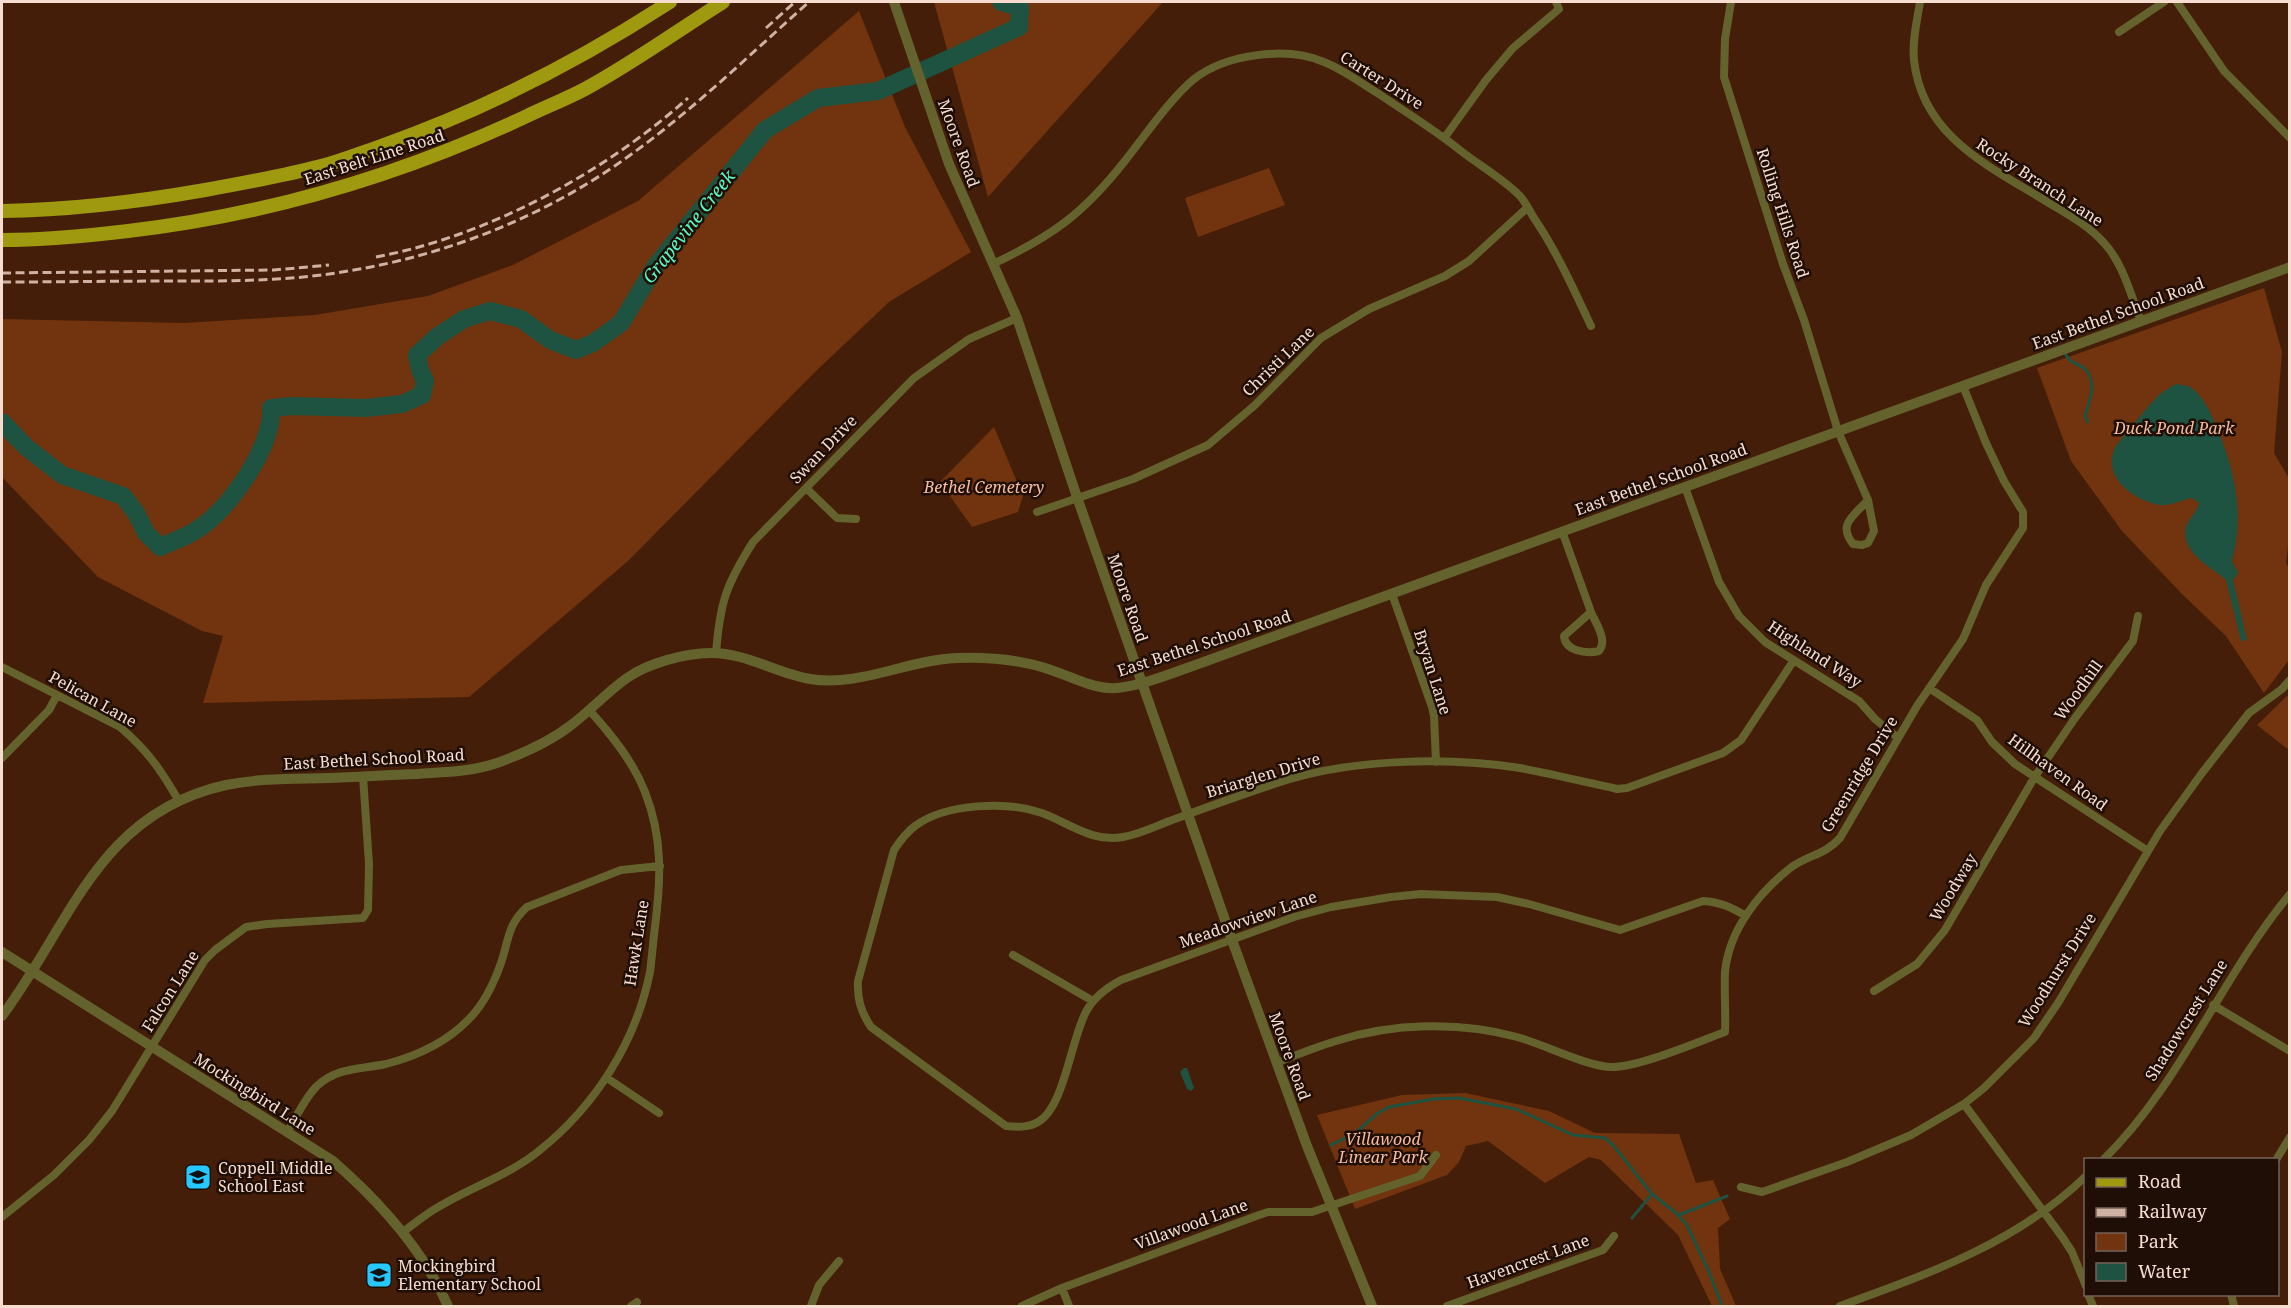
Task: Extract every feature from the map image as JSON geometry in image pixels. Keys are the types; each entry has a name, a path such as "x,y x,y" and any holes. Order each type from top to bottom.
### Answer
{"main road":[{"name":"East Belt Line Road","path":"2,211 136,202 277,177 323,166 416,134 483,106 618,36 670,2"},
{"name":"East Belt Line Road","path":"2,240 79,237 186,224 289,202 393,171 466,144 584,90 649,52 723,2"},
{"path":"323,166 331,190"}],"street":[{"name":"Moore Road","path":"894,2 949,164 1017,318 1141,682 1276,1063 1372,1306"},
{"path":"1445,137 1486,80 1514,48 1559,9 1556,2"},
{"name":"Rolling Hills Road","path":"1731,2 1725,39 1724,77 1838,430 1868,500 1874,531 1868,543 1862,546 1853,544 1846,536 1849,519 1868,500"},
{"name":"Rocky Branch Lane","path":"1920,2 1915,29 1914,60 1927,104 1946,132 1965,151 2087,227 2106,245 2118,265 2141,321"},
{"path":"2119,32 2164,2"},
{"path":"2177,2 2224,71 2289,138"},
{"name":"Carter Drive","path":"993,264 1028,247 1070,221 1195,79 1221,65 1248,56 1295,55 1323,61 1347,73 1445,137 1519,195 1553,247 1591,326"},
{"name":"Christi Lane","path":"1037,512 1078,500 1133,479 1208,445 1255,405 1321,338 1369,309 1445,276 1468,261 1527,208"},
{"name":"East Bethel School Road","path":"2,1016 89,878 110,851 133,829 179,801 197,793 251,781 458,772 494,764 547,740 569,727 629,676 677,657 730,654 808,679 838,681 915,663 951,658 981,658 1025,663 1049,669 1087,684 1110,688 1141,682 1201,663 1392,594 2289,267"},
{"name":"Swan Drive","path":"716,653 718,618 725,592 753,542 914,378 969,339 1017,318"},
{"name":"Greenridge Drive","path":"1276,1063 1338,1040 1377,1031 1443,1027 1473,1028 1515,1036 1597,1065 1612,1067 1634,1064 1725,1032 1725,970 1731,946 1746,916 1764,891 1792,867 1831,848 1840,838 1898,738 1963,639 1986,585 2023,528 2023,512 2004,481 1963,386"},
{"name":"Highland Way","path":"1685,487 1726,597 1739,616 1765,642 1859,701 1875,719 1898,738"},
{"path":"806,488 837,518 856,519"},
{"path":"1562,531 1591,612 1604,640 1603,647 1599,651 1593,653 1575,650 1566,644 1564,636 1591,612"},
{"name":"Bryan Lane","path":"1392,594 1432,707 1436,762"},
{"name":"Woodhill","path":"2034,778 2075,718 2133,641 2138,616"},
{"name":"Briarglen Drive","path":"871,1027 859,1004 858,981 894,850 903,837 917,825 937,816 965,808 993,805 1034,811 1089,835 1109,838 1124,837 1235,797 1314,773 1386,764 1436,762 1519,768 1617,789 1627,788 1723,753 1741,741 1794,660"},
{"name":"Pelican Lane","path":"2,667 120,728 137,741 158,764 179,801"},
{"name":"Woodhurst Drive","path":"1741,1187 1762,1192 1847,1162 1911,1135 1964,1104 2007,1066 2034,1038 2058,1003 2148,851 2188,792 2249,713 2282,689 2289,680"},
{"name":"Hillhaven Road","path":"1929,688 1977,720 2001,753 2034,778 2148,851"},
{"path":"2,758 49,710 57,695"},
{"name":"Hawk Lane","path":"403,1232 441,1205 494,1179 539,1151 573,1119 607,1078 622,1053 635,1021 650,972 661,883 657,840 645,791 610,733 589,710"},
{"name":"Falcon Lane","path":"2,1216 54,1175 89,1140 112,1111 206,960 215,950 246,927 363,918 368,910 369,864 363,776"},
{"name":"Woodway","path":"1874,991 1906,973 1930,951 1969,892 2034,778"},
{"path":"287,1132 317,1086 329,1078 344,1071 385,1064 412,1056 438,1044 469,1019 483,1001 494,981 508,932 516,917 527,907 621,870 660,866"},
{"name":"Meadowview Lane","path":"871,1027 1006,1126 1021,1127 1040,1122 1054,1106 1086,1011 1108,987 1294,917 1331,907 1421,894 1497,897 1620,930 1703,901 1729,906 1746,916"},
{"name":"Shadowcrest Lane","path":"2105,1158 2132,1128 2165,1083 2263,927 2289,894"},
{"name":"Mockingbird Lane","path":"2,952 339,1166 369,1192 403,1232 441,1290 448,1306"},
{"path":"1013,955 1093,1001"},
{"path":"2213,1005 2289,1051"},
{"path":"607,1078 659,1113"},
{"path":"1964,1104 2072,1252 2084,1283"},
{"path":"2277,1158 2289,1137"},
{"name":"Villawood Lane","path":"1023,1306 1062,1288 1268,1212 1302,1213 1420,1176 1436,1155"},
{"path":"1840,1306 1957,1262 2019,1230 2044,1212 2084,1177"},
{"name":"Havencrest Lane","path":"1447,1306 1603,1250 1614,1236"},
{"path":"811,1306 819,1285 839,1261"},
{"path":"1062,1288 1069,1306"}],"green space":[{"path":"934,2 1163,2 988,197"},
{"path":"859,11 905,127 971,252 889,302 814,373 628,561 469,697 203,703 223,636 202,631 98,577 2,477 2,319 184,323 315,315 428,296 513,265 638,201"},
{"path":"1269,168 1285,205 1198,237 1185,198"},
{"name":"Duck Pond Park","path":"2264,288 2282,352 2274,453 2290,480 2290,531 2286,563 2290,570 2289,660 2264,693 2226,636 2122,531 2071,461 2037,368"},
{"name":"Bethel Cemetery","path":"994,427 1023,496 1018,512 972,527 940,482"},
{"path":"2287,696 2290,699 2289,750 2257,725"},
{"name":"Villawood Linear Park","path":"1465,1093 1549,1111 1595,1133 1679,1134 1696,1183 1713,1180 1730,1219 1718,1228 1720,1269 1736,1306 1712,1306 1678,1235 1601,1160 1589,1157 1545,1183 1488,1141 1466,1146 1459,1162 1447,1175 1355,1209 1317,1115 1402,1095"}],"water":[{"path":"2176,384 2185,385 2198,393 2212,415 2230,465 2238,512 2236,545 2232,561 2238,573 2233,580 2247,640 2241,641 2226,580 2204,564 2187,542 2185,534 2187,524 2199,503 2192,498 2164,505 2150,503 2122,486 2112,469 2112,459 2118,444 2157,397"},
{"path":"1187,1068 1194,1088 1191,1091 1187,1089 1180,1072"}],"waterway":[{"name":"Grapevine Creek","path":"2,422 26,447 62,475 123,496 136,513 146,533 160,547 180,539 210,520 236,492 265,440 271,408 292,406 365,408 402,404 422,395 425,381 417,355 438,336 464,319 490,311 521,319 550,340 576,350 593,343 621,323 655,267 765,130 818,98 878,91 1019,27 1020,7 1001,2"},
{"path":"2064,351 2071,361 2089,374 2092,386 2085,416 2088,422"},
{"path":"1331,1145 1354,1134 1378,1113 1389,1107 1433,1099 1459,1098 1516,1109 1573,1135 1605,1138 1652,1194 1687,1225 1722,1306"},
{"path":"1632,1218 1652,1194"},
{"path":"1679,1215 1727,1196"}],"railway":[{"path":"766,28 795,2"},
{"path":"2,282 220,281 301,277 379,265 451,246 521,219 555,202 619,163 693,106 809,2"},
{"path":"376,257 460,234 542,198 620,152 688,98"},
{"path":"2,273 274,270 329,265"}],"place":[{"name":"Coppell Middle School East","path":"198,1177"},
{"name":"Mockingbird Elementary School","path":"379,1275"}]}
